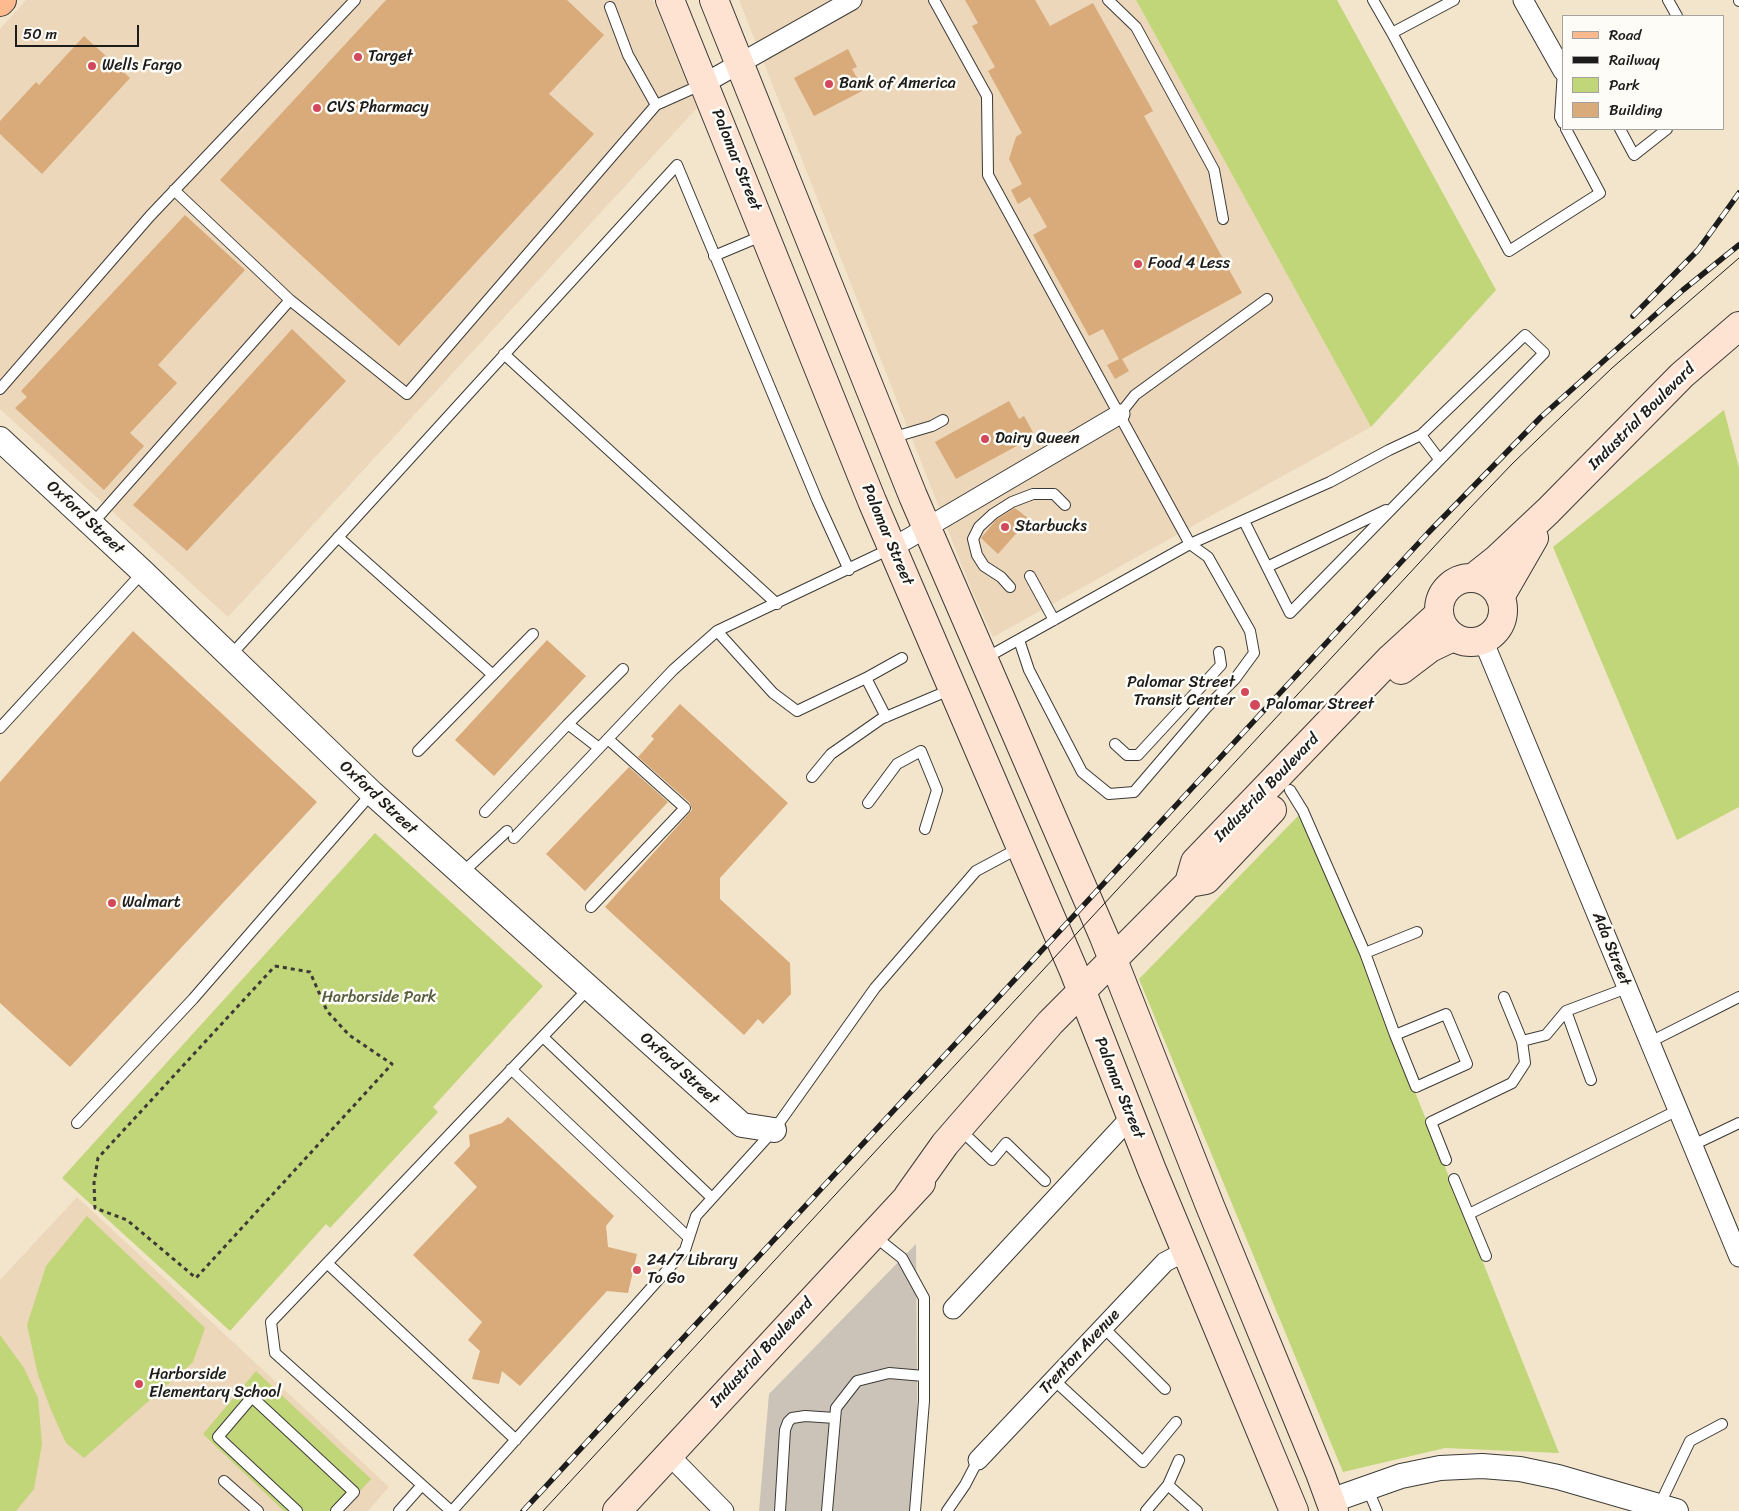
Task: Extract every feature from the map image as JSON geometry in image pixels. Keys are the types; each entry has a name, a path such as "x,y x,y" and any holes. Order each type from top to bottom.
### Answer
{"main road":[{"name":"Palomar Street","path":"670,0 892,548 1085,998 1131,1116 1294,1511"},
{"path":"714,0 890,439 1113,962 1332,1506"},
{"name":"Industrial Boulevard","path":"1190,883 1206,880 1405,666 1430,648 1446,625 1442,596 1448,588 1464,579 1473,578 1497,559 1548,511 1682,375 1739,326"},
{"name":"Industrial Boulevard","path":"1484,640 1495,630 1502,617 1500,597 1523,553 1540,529 1548,511"},
{"path":"1473,578 1484,581 1500,597"},
{"path":"1446,625 1462,641 1484,640"},
{"name":"Industrial Boulevard","path":"617,1511 908,1196 970,1139 1113,962 1190,883 1195,862 1391,658 1446,625"},
{"name":"Industrial Boulevard","path":"908,1196 945,1144 1085,998"},
{"path":"1250,1406 1280,1449 1302,1487 1319,1500 1332,1506"}],"street":[{"path":"705,83 852,0"},
{"path":"1523,0 1562,69"},
{"path":"892,548 1120,414"},
{"name":"Oxford Street","path":"0,439 143,572 372,793 742,1125 774,1130"},
{"name":"Ada Street","path":"1484,640 1739,1258"},
{"path":"953,1309 1131,1116"},
{"name":"Trenton Avenue","path":"978,1460 1165,1262 1186,1251"},
{"path":"668,1454 724,1511"},
{"path":"1332,1506 1367,1486 1401,1476 1440,1468 1482,1466 1520,1469 1558,1477 1667,1509"}],"lane":[{"path":"0,389 74,301 174,190 355,0"},
{"path":"934,0 986,96 988,175 1190,544 1208,557 1250,631 1254,653 1235,679 1206,708 1134,792 1109,794 1082,772 1029,670 1018,640"},
{"path":"1108,0 1136,27 1214,170 1223,219"},
{"path":"1373,0 1509,251 1600,193 1567,130"},
{"path":"1392,33 1454,0"},
{"path":"1668,0 1676,15"},
{"path":"610,7 628,55 656,105"},
{"path":"174,190 290,300 407,394 656,105 705,83"},
{"path":"1562,86 1560,117 1562,121"},
{"path":"1621,130 1634,155 1666,130"},
{"path":"230,656 677,165 848,570"},
{"path":"714,256 766,234"},
{"path":"1120,414 1135,395 1267,299"},
{"path":"92,524 290,300"},
{"path":"984,660 1190,544 1330,482 1421,435 1525,335 1544,353 1290,613 1244,521"},
{"path":"504,354 777,604"},
{"path":"890,439 932,426 943,420"},
{"path":"1421,435 1439,459"},
{"path":"1010,587 1001,577 984,566 977,554 973,539 979,527 993,514 1012,502 1033,494 1054,494 1065,505"},
{"path":"1267,567 1393,506"},
{"path":"338,537 493,675"},
{"path":"461,873 511,834 608,739 673,670 717,630 777,604 892,548"},
{"path":"0,728 143,572"},
{"path":"1030,576 1054,620"},
{"path":"717,630 773,693 797,711 866,678 902,658"},
{"path":"418,751 533,634"},
{"path":"1115,744 1128,755 1138,755 1221,665 1219,652"},
{"path":"485,812 568,724 624,669"},
{"path":"866,678 886,717"},
{"path":"812,778 831,754 886,717 953,689"},
{"path":"568,724 598,748"},
{"path":"591,907 685,808 608,739"},
{"path":"868,803 897,764 921,752 937,790 925,829"},
{"path":"1290,790 1303,811 1365,953 1395,1035 1416,1087 1467,1064 1446,1014 1395,1035"},
{"path":"77,1123 193,999 372,793"},
{"path":"589,988 271,1322 275,1353 452,1511 685,1250 696,1216 774,1130 875,988 976,872 1020,848"},
{"path":"1365,953 1417,932"},
{"path":"1522,1041 1546,1035 1566,1011 1627,988"},
{"path":"1446,1160 1431,1122 1512,1083 1525,1063 1522,1041 1504,997"},
{"path":"1650,1042 1739,997"},
{"path":"1566,1011 1591,1080"},
{"path":"543,1037 712,1198"},
{"path":"511,1070 689,1238"},
{"path":"1469,1214 1678,1110"},
{"path":"1693,1145 1739,1123"},
{"path":"970,1139 992,1160 1006,1143 1045,1181"},
{"path":"1454,1179 1486,1256"},
{"path":"872,1235 902,1258 924,1298 924,1376 915,1511"},
{"path":"327,1263 516,1440"},
{"path":"1103,1327 1165,1389"},
{"path":"827,1511 836,1408 857,1381 889,1373 924,1376"},
{"path":"1054,1380 1143,1462 1176,1422"},
{"path":"297,1511 218,1437 252,1397 354,1492 336,1511"},
{"path":"780,1511 785,1430 788,1422 792,1418 804,1416 835,1418"},
{"path":"1667,1509 1690,1441 1722,1424"},
{"path":"947,1511 964,1486 978,1460"},
{"path":"1146,1511 1168,1485 1179,1460"},
{"path":"224,1481 258,1511"},
{"path":"1168,1485 1197,1511"},
{"path":"399,1511 422,1486"},
{"path":"1367,1486 1377,1511"}],"path":[{"path":"275,966 310,972 327,1011 348,1035 392,1064 196,1278 127,1220 95,1208 94,1183 98,1158 275,966"}],"shaded area":[{"path":"26,0 653,0 697,108 228,617 0,409 0,29"},
{"path":"739,0 1136,0 1371,427 993,637 972,591"},
{"name":"Harborside Elementary School","path":"77,1197 389,1487 368,1511 0,1511 0,1280"},
{"path":"916,1244 918,1511 759,1511 769,1394"}],"green space":[{"path":"1136,0 1337,0 1496,290 1371,427"},
{"path":"1724,410 1739,468 1739,807 1677,840 1553,547"},
{"path":"1303,811 1559,1453 1445,1448 1343,1472 1139,979"},
{"name":"Harborside Park","path":"375,833 543,986 433,1107 438,1112 330,1228 326,1224 230,1331 62,1178"},
{"path":"87,1216 205,1328 193,1362 84,1458 66,1443 51,1410 38,1375 27,1325 46,1266"},
{"path":"0,1335 24,1368 38,1398 42,1444 34,1489 16,1511 0,1511"},
{"path":"256,1371 371,1479 342,1511 284,1511 203,1434"}],"building":[{"path":"386,0 567,0 604,35 549,94 594,134 399,346 220,180"},
{"name":"Food 4 Less","path":"965,0 1035,0 1050,26 1093,3 1153,111 1144,116 1242,293 1122,359 1129,371 1115,379 1107,365 1119,359 1103,329 1089,336 1033,235 1047,227 1030,197 1018,204 1011,190 1022,184 1009,159 1016,137 1022,133 988,71 995,67 972,26 978,23"},
{"path":"84,36 130,78 42,174 0,134 0,121 36,82 39,85"},
{"name":"Bank of America","path":"848,49 857,67 852,69 864,90 814,116 794,78"},
{"path":"185,215 245,270 158,365 177,383 130,433 144,446 104,490 15,408 27,397 21,391"},
{"path":"292,329 346,381 187,551 133,505"},
{"name":"Dairy Queen","path":"1009,401 1019,419 1024,416 1035,436 956,479 935,442"},
{"name":"Starbucks","path":"1015,508 1029,519 998,554 981,538 997,519"},
{"name":"Walmart","path":"133,631 317,802 70,1067 0,1003 0,782"},
{"path":"547,640 586,676 494,776 455,740"},
{"path":"680,704 788,803 720,878 720,899 790,963 791,994 763,1024 758,1019 744,1035 605,907 692,810 690,803 638,757 654,739 651,736"},
{"path":"629,767 668,802 585,891 546,854"},
{"path":"508,1117 614,1216 606,1226 608,1247 637,1254 628,1293 607,1291 520,1386 502,1371 499,1384 472,1379 480,1351 468,1340 482,1322 413,1255 477,1187 454,1163 470,1146 469,1135 502,1123"}],"tram line":[{"path":"543,1511 1468,510 1513,463 1612,368 1739,258"}],"railway":[{"path":"1633,316 1698,250 1739,193"},
{"path":"523,1511 1428,533 1541,417 1683,290 1739,245"}],"place":[{"name":"Target","path":"358,57"},
{"name":"Wells Fargo","path":"92,66"},
{"name":"Bank of America","path":"829,84"},
{"name":"CVS Pharmacy","path":"317,108"},
{"name":"Food 4 Less","path":"1138,264"},
{"name":"Dairy Queen","path":"985,439"},
{"name":"Starbucks","path":"1005,527"},
{"name":"Palomar Street Transit Center","path":"1245,692"},
{"name":"Palomar Street","path":"1255,705"},
{"name":"Walmart","path":"112,903"},
{"name":"24/7 Library To Go","path":"637,1270"},
{"name":"Harborside Elementary School","path":"139,1384"}]}
